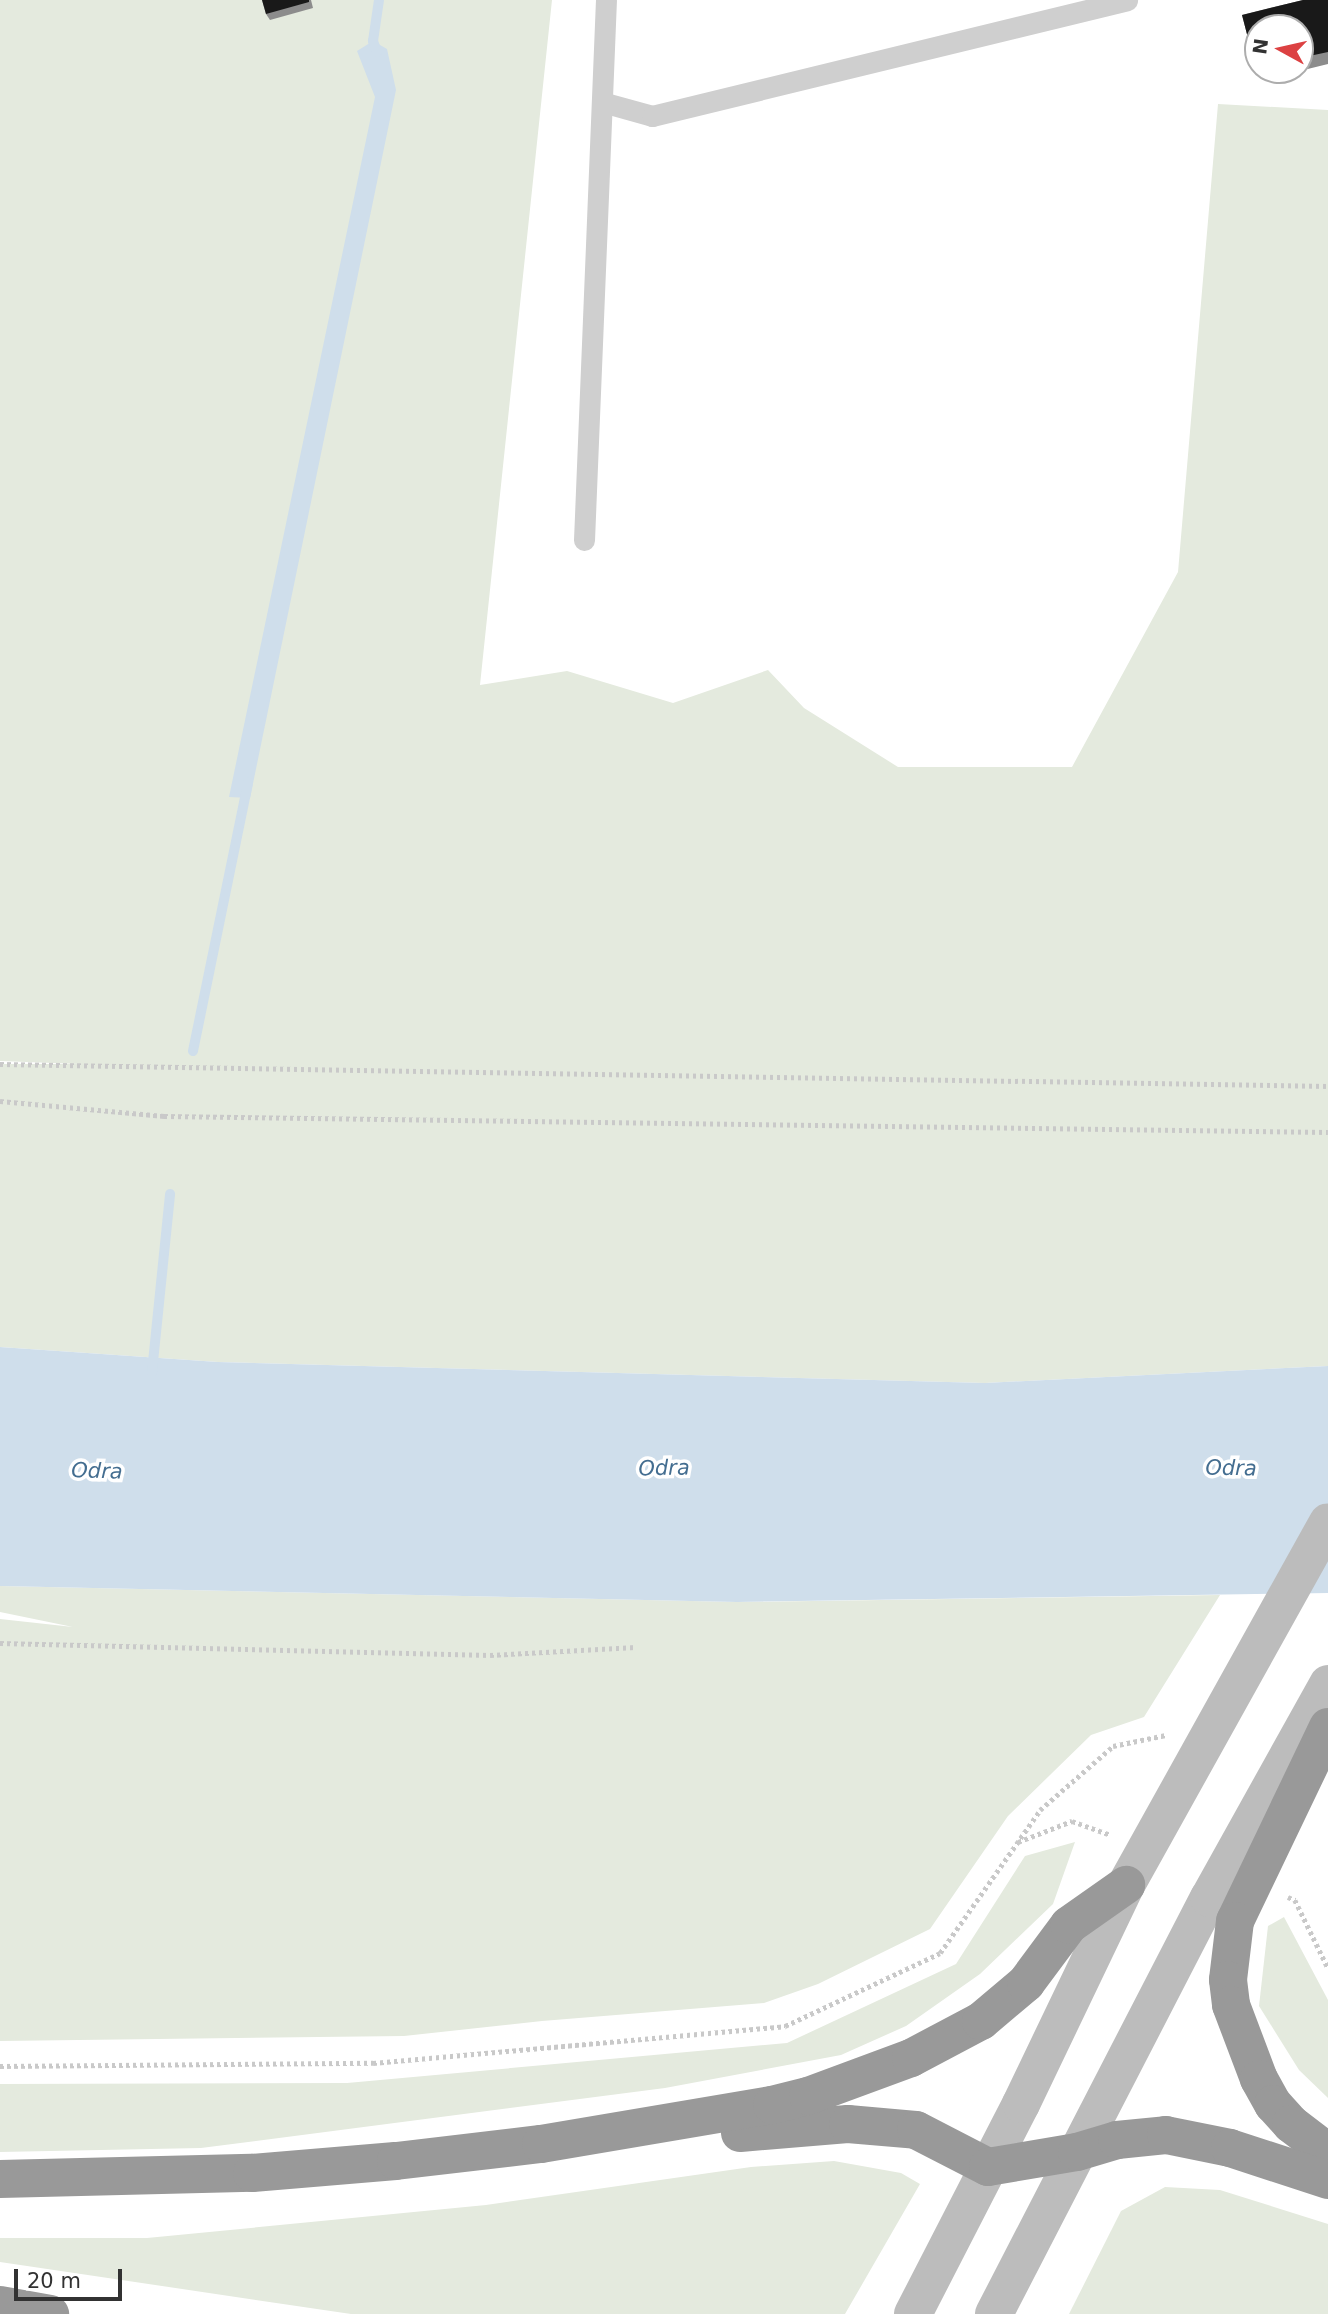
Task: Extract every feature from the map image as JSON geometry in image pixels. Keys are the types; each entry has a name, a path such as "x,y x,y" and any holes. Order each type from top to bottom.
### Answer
{"highway":[{"path":"1328,1727 1222,1910 1231,2005 1248,2056 1273,2104 1292,2124 1328,2152"},
{"path":"0,2179 252,2173 396,2161 541,2144 772,2105 842,2086 911,2058 995,2011 1026,1983 1069,1925 1126,1885"},
{"path":"541,2144 648,2148 761,2130 848,2124 916,2130 988,2166 1077,2152 1117,2140 1166,2135 1230,2148 1328,2180"},
{"path":"0,2305 50,2314"}],"main road":[{"path":"913,2314 1021,2105 1126,1885 1328,1522"},
{"path":"994,2314 1077,2152 1222,1910 1328,1684"}],"lane":[{"path":"584,540 606,0"},
{"path":"602,102 652,116 1127,0"}],"path":[{"path":"0,1064 1328,1086"},
{"path":"0,1101 177,1116 1328,1132"},
{"path":"0,1643 490,1655 636,1647"},
{"path":"0,2066 373,2063 785,2026 940,1953 1040,1810 1113,1746"}],"shaded area":[{"path":"0,0 552,0 480,685 567,671 673,703 768,670 804,708 898,767 1072,767 1178,572 1218,104 1328,110 1328,1366 985,1383 218,1362 0,1347 0,1064 79,1064 0,1061"},
{"path":"0,1586 737,1602 1220,1595 1144,1717 1091,1735 1008,1816 930,1929 818,1984 764,2003 542,2021 404,2036 0,2041 0,1619 73,1627 0,1612"},
{"path":"1075,1842 1053,1904 980,1974 906,2026 841,2055 665,2088 201,2148 0,2152 0,2084 347,2083 787,2043 956,1964 1025,1856"},
{"path":"1284,1917 1328,2000 1328,2098 1299,2070 1259,2006 1268,1926"},
{"path":"834,2161 901,2173 920,2184 845,2314 351,2314 0,2262 0,2238 147,2238 486,2205 751,2167"},
{"path":"1165,2187 1220,2190 1328,2224 1328,2314 1069,2314 1121,2211"}],"water":[{"path":"373,41 387,49 396,90 250,798 229,797 375,97 357,51"},
{"name":"Odra","path":"0,1347 218,1362 985,1383 1328,1366 1328,1593 737,1602 0,1586"}],"building":[{"path":"262,0 309,0 309,2 266,14"},
{"path":"1303,0 1328,0 1328,52 1314,55 1314,14 1246,14"}],"waterway":[{"path":"377,52 373,41 379,0"},
{"path":"193,1051 248,783"},
{"path":"152,1372 170,1194"}]}
